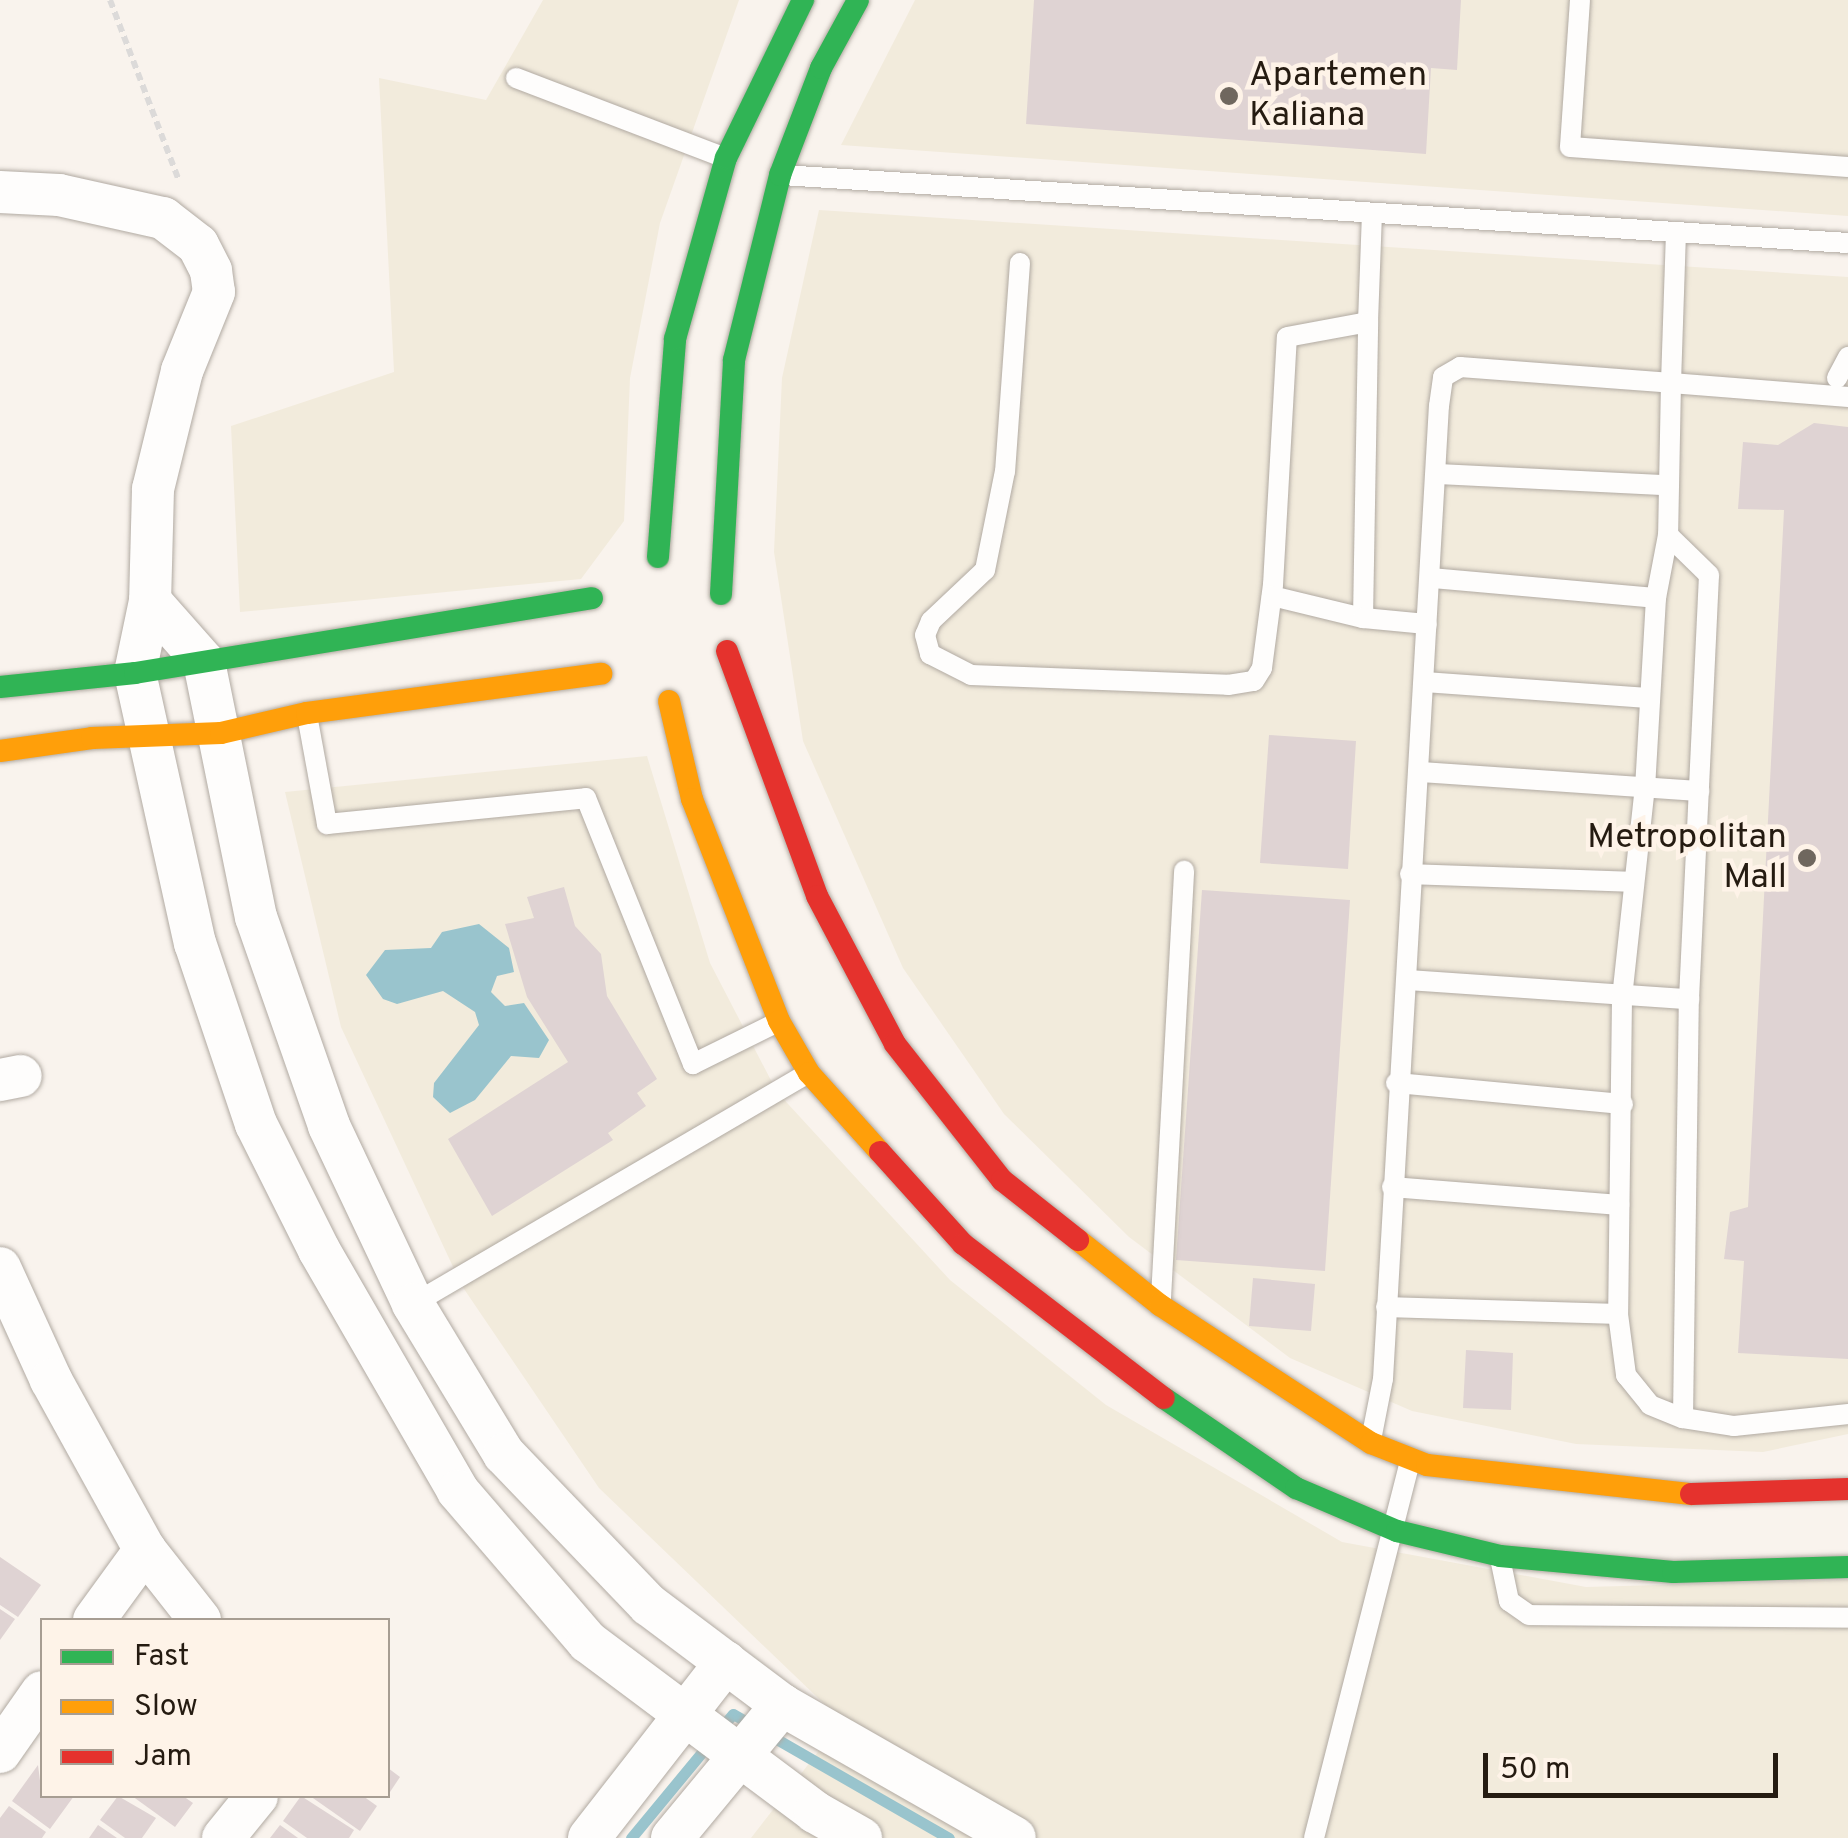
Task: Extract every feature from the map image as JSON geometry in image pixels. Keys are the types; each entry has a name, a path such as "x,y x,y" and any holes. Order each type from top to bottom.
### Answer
{"street":[{"path":"804,0 726,158 674,338 667,560 727,622 816,896 895,1044 1002,1180 1160,1305 1371,1442 1410,1459 1527,1482 1675,1495 1848,1489"},
{"path":"639,699 669,702 705,684 727,622 734,360 780,175 820,68 858,0"},
{"path":"0,192 59,195 163,218 198,245 214,292 182,371 153,489 150,601 135,673 196,944 256,1124 319,1250 458,1491 588,1642 845,1835"},
{"path":"585,624 592,598 608,577"},
{"path":"0,687 135,673 592,598"},
{"path":"150,601 204,662 256,918 329,1126 413,1304 504,1454 649,1605 777,1711 1016,1838"},
{"path":"0,751 92,738 220,733 307,713 607,680 588,650"},
{"path":"669,702 692,799 780,1020 808,1074 964,1244 1104,1357 1296,1488 1397,1531 1500,1556 1673,1572 1848,1567"},
{"path":"0,1268 50,1380 144,1550 198,1618"},
{"path":"95,1618 144,1550"},
{"path":"672,1838 715,1735 723,1668"},
{"path":"0,1752 40,1695"},
{"path":"588,1838 715,1735 777,1711"},
{"path":"223,1838 255,1798"}],"lane":[{"path":"1580,0 1570,147 1848,167"},
{"path":"516,78 780,175 1848,243"},
{"path":"1363,618 1372,213"},
{"path":"1676,232 1668,535 1656,598 1645,786 1622,998 1618,1314 1626,1376 1635,1392 1683,1418 1734,1426 1848,1414"},
{"path":"1020,263 1008,438 985,570 931,621 925,635 930,654 971,675 1248,682 1262,668 1272,596 1287,336 1368,322"},
{"path":"1837,378 1848,357"},
{"path":"1371,1442 1383,1379 1396,1082 1407,980 1410,874 1420,772 1443,377 1460,367 1848,397"},
{"path":"1438,474 1667,485"},
{"path":"1668,535 1709,574 1689,999 1683,1418"},
{"path":"1432,578 1656,598"},
{"path":"1272,596 1363,618 1427,624"},
{"path":"1424,682 1648,698"},
{"path":"307,713 328,824 586,798 694,1064 780,1020"},
{"path":"1420,772 1700,792"},
{"path":"1160,1305 1184,871"},
{"path":"1410,874 1634,882"},
{"path":"1407,980 1622,998 1689,999"},
{"path":"413,1304 808,1074"},
{"path":"1396,1082 1623,1104"},
{"path":"1392,1188 1619,1205"},
{"path":"1386,1307 1618,1314"},
{"path":"1314,1838 1397,1531 1410,1459"},
{"path":"1500,1556 1510,1602 1528,1615 1848,1618"}],"path":[{"path":"110,0 198,245"}],"shaded area":[{"path":"543,0 739,0 660,223 630,378 624,521 581,579 240,612 231,426 394,372 379,78 486,100"},
{"path":"915,0 1848,0 1848,216 841,145"},
{"path":"819,210 1848,277 1848,1434 1763,1452 1576,1444 1412,1411 1290,1358 1129,1237 1004,1114 903,968 803,741 774,552 782,378"},
{"path":"647,756 710,963 777,1092 950,1280 1106,1405 1342,1542 1586,1587 1848,1580 1848,1838 751,1838 842,1721 599,1488 462,1286 341,1027 285,792"}],"water":[{"path":"479,924 509,948 514,972 497,976 491,992 505,1006 524,1003 549,1040 539,1058 511,1056 475,1100 450,1113 433,1097 434,1083 479,1025 475,1012 443,991 397,1004 383,999 366,975 385,950 431,948 442,932"}],"building":[{"path":"1034,0 1461,0 1457,70 1431,68 1426,154 1026,124"},
{"name":"Metropolitan Mall","path":"1814,423 1848,427 1848,1359 1738,1353 1744,1261 1724,1259 1730,1212 1748,1207 1784,510 1738,509 1743,442 1778,445"},
{"path":"1269,735 1356,741 1348,869 1260,863"},
{"path":"564,887 575,926 601,954 607,996 657,1079 637,1093 646,1106 608,1133 613,1140 492,1216 448,1139 568,1062 527,997 505,924 534,918 527,897"},
{"path":"1202,890 1350,900 1325,1271 1176,1260"},
{"path":"1253,1278 1315,1284 1311,1331 1249,1326"},
{"path":"1466,1350 1513,1353 1511,1410 1463,1408"},
{"path":"0,1557 41,1585 18,1617 0,1605"},
{"path":"0,1609 15,1619 0,1640"},
{"path":"38,1765 40,1798 73,1798 50,1829 12,1801"},
{"path":"390,1770 400,1777 390,1792"},
{"path":"116,1798 156,1818 142,1838 125,1838 100,1820"},
{"path":"135,1798 186,1798 193,1803 175,1827"},
{"path":"300,1798 304,1798 354,1830 349,1838 307,1838 283,1821"},
{"path":"313,1798 366,1798 377,1806 360,1831"},
{"path":"9,1806 46,1832 42,1838 0,1838 0,1818"},
{"path":"98,1825 117,1838 89,1838"},
{"path":"280,1825 298,1838 270,1838"}],"waterway":[{"path":"719,1730 733,1714 949,1838"},
{"path":"631,1838 708,1745"}],"traffic: fast":[{"path":"658,557 675,339 726,158 803,0"},
{"path":"721,594 734,360 780,175 821,68 858,0"},
{"path":"0,687 135,673 592,598"},
{"path":"1164,1398 1296,1488 1397,1531 1500,1556 1673,1572 1848,1567"}],"traffic: slow":[{"path":"0,751 92,738 221,733 307,713 601,674"},
{"path":"669,701 692,799 779,1021 809,1073 880,1152"},
{"path":"1078,1240 1160,1305 1371,1443 1427,1465 1691,1494"}],"traffic: jam":[{"path":"727,651 817,896 895,1044 1002,1180 1078,1240"},
{"path":"880,1152 963,1244 1164,1398"},
{"path":"1691,1494 1848,1489"}],"place":[{"name":"Apartemen Kaliana","path":"1229,96"},
{"name":"Metropolitan Mall","path":"1807,858"}]}
